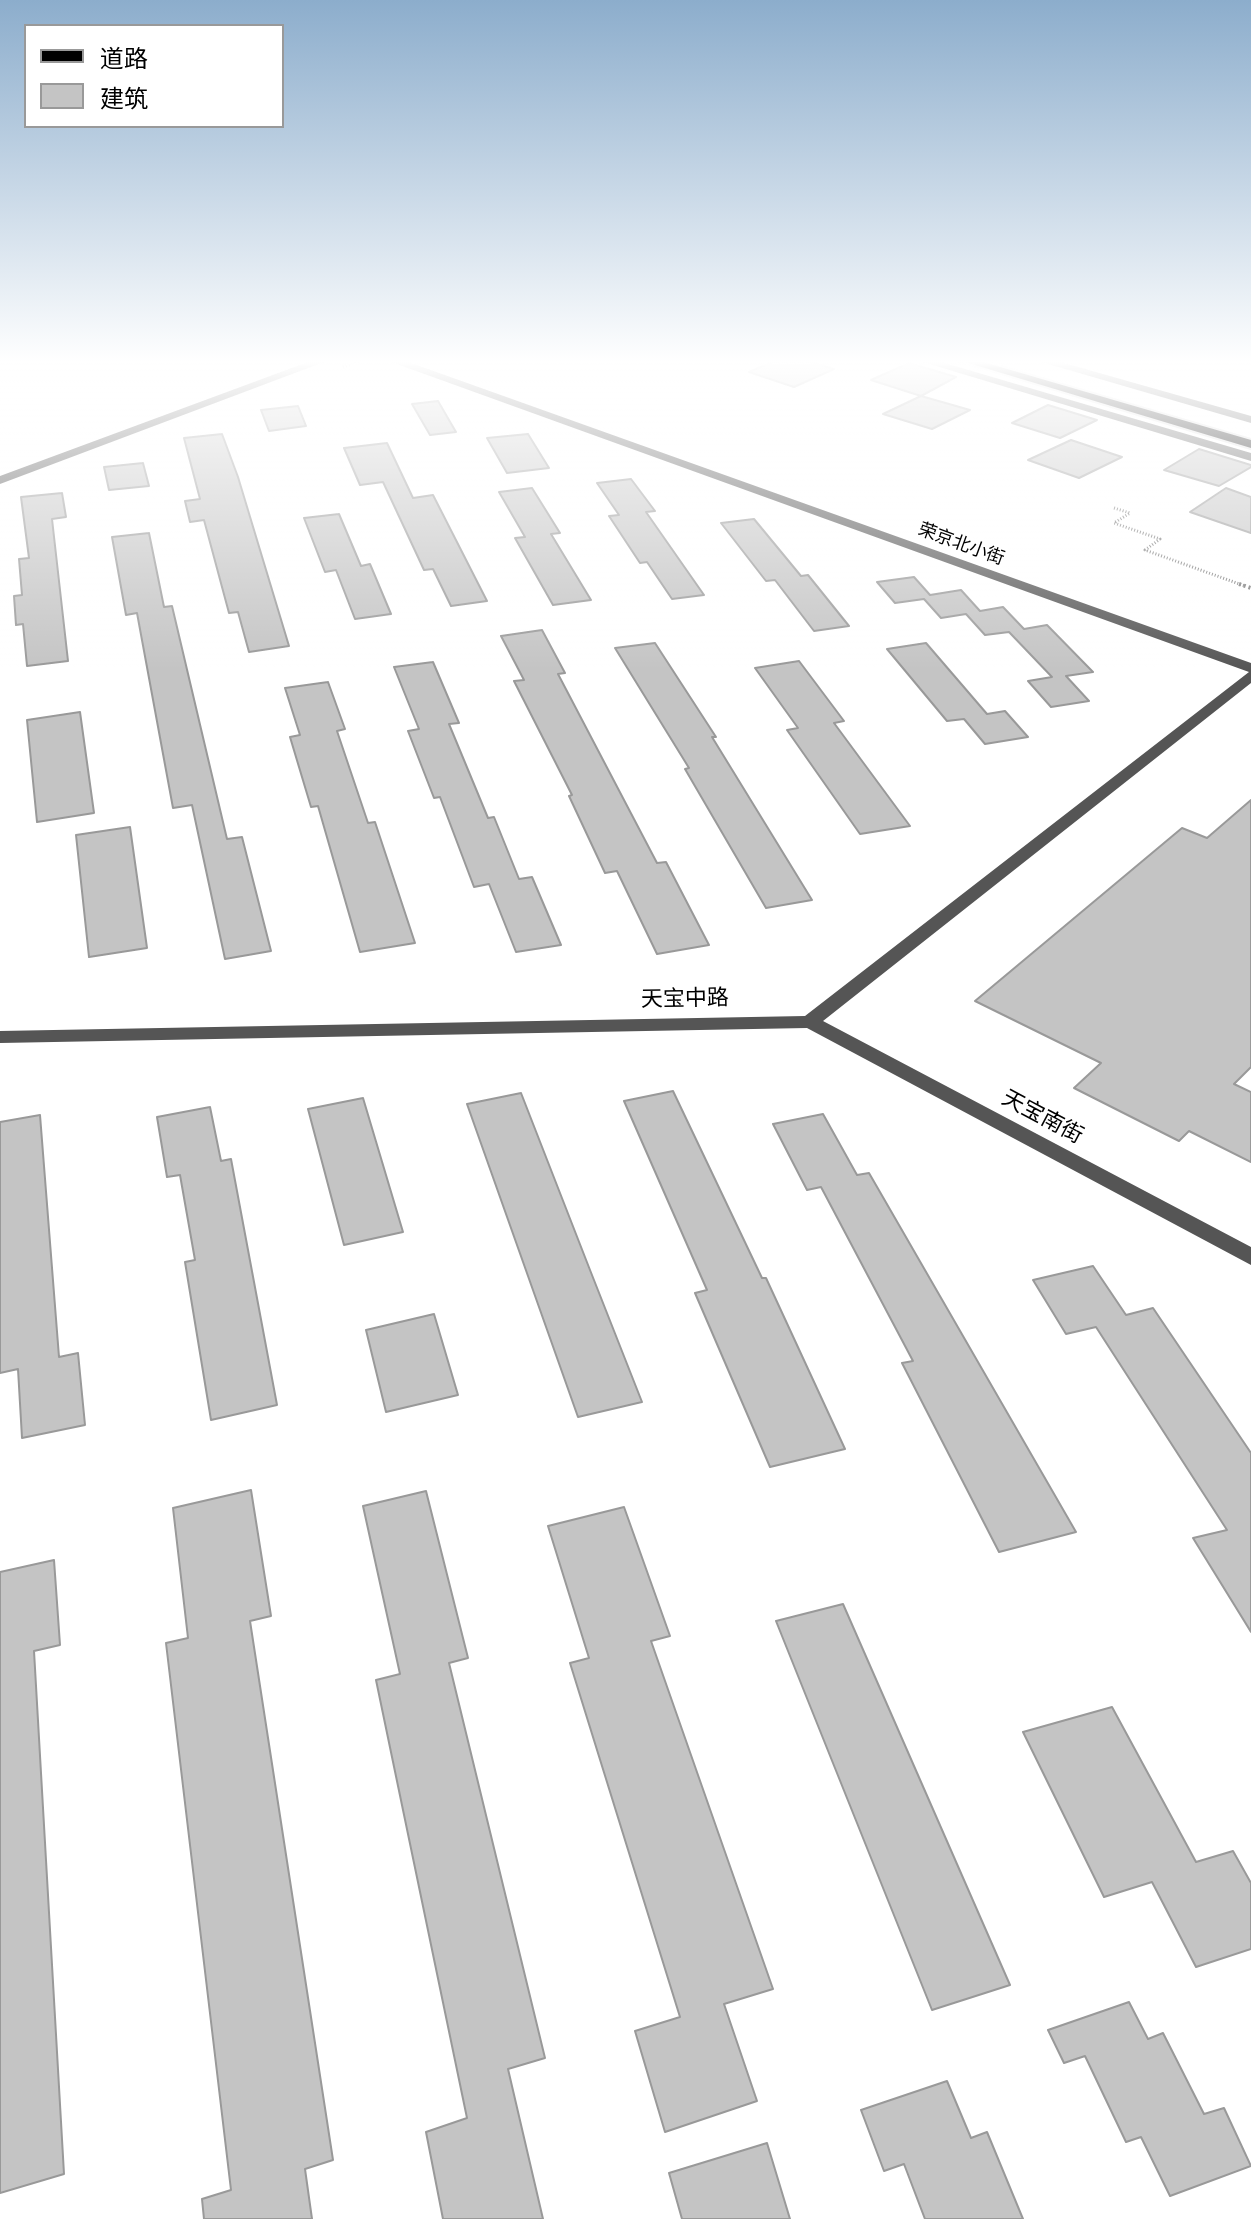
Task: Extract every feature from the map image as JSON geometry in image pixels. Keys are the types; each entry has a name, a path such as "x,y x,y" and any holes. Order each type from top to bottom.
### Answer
{"street":[{"path":"0,480 47,463"},
{"name":"荣京北小街","path":"677,463 1251,668"},
{"path":"810,1022 1251,676"},
{"name":"天宝中路","path":"0,1037 810,1022"},
{"name":"天宝南街","path":"810,1022 1251,1257"}],"path":[{"path":"1114,508 1130,513 1114,523 1160,539 1145,550 1251,588"}],"building":[{"path":"143,463 149,486 109,490 104,467"},
{"path":"190,463 233,463 289,646 249,652 238,612 229,613 204,520 190,522 185,501 200,499"},
{"path":"350,463 396,463 413,498 433,495 487,601 451,606 433,569 424,570 383,482 360,485"},
{"path":"501,463 546,463 549,468 507,473"},
{"path":"1035,463 1111,463 1079,478"},
{"path":"1176,463 1251,465 1219,486 1164,470"},
{"path":"631,479 655,511 646,512 704,595 672,599 647,562 640,563 609,516 619,515 597,483"},
{"path":"532,488 560,533 551,534 591,600 553,605 515,538 525,537 499,492"},
{"path":"1226,488 1251,497 1251,533 1190,512"},
{"path":"62,493 66,517 52,519 68,661 27,666 23,624 16,625 14,596 22,595 19,559 29,558 21,497"},
{"path":"339,514 361,566 370,564 391,614 355,619 336,570 325,572 304,518"},
{"path":"754,519 801,576 808,575 849,626 814,631 775,580 766,581 721,523"},
{"path":"149,533 164,607 172,606 227,839 242,837 271,951 225,959 192,805 173,808 137,613 126,615 112,537"},
{"path":"914,577 930,595 961,590 980,611 1003,607 1024,629 1047,625 1093,672 1066,676 1089,701 1051,707 1028,681 1052,677 1009,632 985,635 966,614 941,618 924,599 895,603 877,582"},
{"path":"542,630 565,673 558,674 657,863 666,862 709,945 657,954 617,871 605,873 569,796 572,795 514,681 524,680 501,636"},
{"path":"655,643 716,737 712,737 812,900 766,908 685,769 689,768 615,648"},
{"path":"926,643 987,714 1005,711 1028,737 985,744 964,719 947,721 887,649"},
{"path":"799,661 844,721 834,723 910,826 860,834 787,730 798,728 755,668"},
{"path":"433,662 459,723 449,724 488,818 494,817 519,879 532,877 561,945 516,952 489,884 474,887 440,797 434,798 408,731 419,729 394,667"},
{"path":"328,682 345,729 337,731 368,823 375,822 415,943 360,952 318,806 311,807 290,737 300,735 285,688"},
{"path":"80,712 94,813 37,822 27,720"},
{"path":"1251,800 1251,1067 1234,1084 1251,1092 1251,1162 1189,1131 1179,1141 1074,1088 1101,1063 975,1001 1182,828 1207,838"},
{"path":"130,827 147,948 89,957 76,835"},
{"path":"673,1091 762,1278 766,1278 845,1449 770,1467 695,1293 707,1290 624,1101"},
{"path":"521,1093 642,1402 578,1417 467,1104"},
{"path":"363,1098 403,1232 344,1245 308,1109"},
{"path":"210,1107 221,1161 231,1159 277,1405 211,1420 185,1262 195,1260 180,1175 167,1177 157,1117"},
{"path":"823,1114 857,1175 869,1173 1076,1532 999,1552 902,1363 913,1361 821,1187 807,1190 773,1124"},
{"path":"40,1115 59,1357 78,1353 85,1425 22,1438 18,1369 0,1373 0,1122"},
{"path":"1093,1266 1126,1315 1153,1308 1251,1453 1251,1632 1193,1538 1227,1530 1096,1327 1066,1334 1033,1280"},
{"path":"434,1314 458,1395 386,1412 366,1330"},
{"path":"251,1490 271,1616 250,1621 333,2160 305,2169 312,2219 204,2219 202,2199 231,2190 166,1643 188,1638 173,1508"},
{"path":"426,1491 468,1658 449,1663 545,2058 508,2069 543,2219 443,2219 426,2132 467,2118 376,1680 400,1674 363,1506"},
{"path":"624,1507 670,1636 651,1641 773,1989 724,2004 757,2101 665,2132 635,2031 680,2017 570,1663 589,1658 548,1526"},
{"path":"54,1560 60,1645 34,1651 64,2174 0,2193 0,1572"},
{"path":"843,1604 1010,1985 932,2010 776,1621"},
{"path":"1112,1707 1196,1862 1233,1851 1251,1883 1251,1949 1196,1967 1152,1882 1104,1897 1023,1732"},
{"path":"1129,2002 1148,2039 1163,2033 1204,2114 1224,2108 1251,2166 1170,2196 1141,2137 1126,2142 1085,2056 1064,2063 1048,2030"},
{"path":"947,2081 971,2138 987,2132 1023,2219 925,2219 904,2164 884,2171 861,2110"},
{"path":"767,2143 790,2219 682,2219 669,2173"}]}
